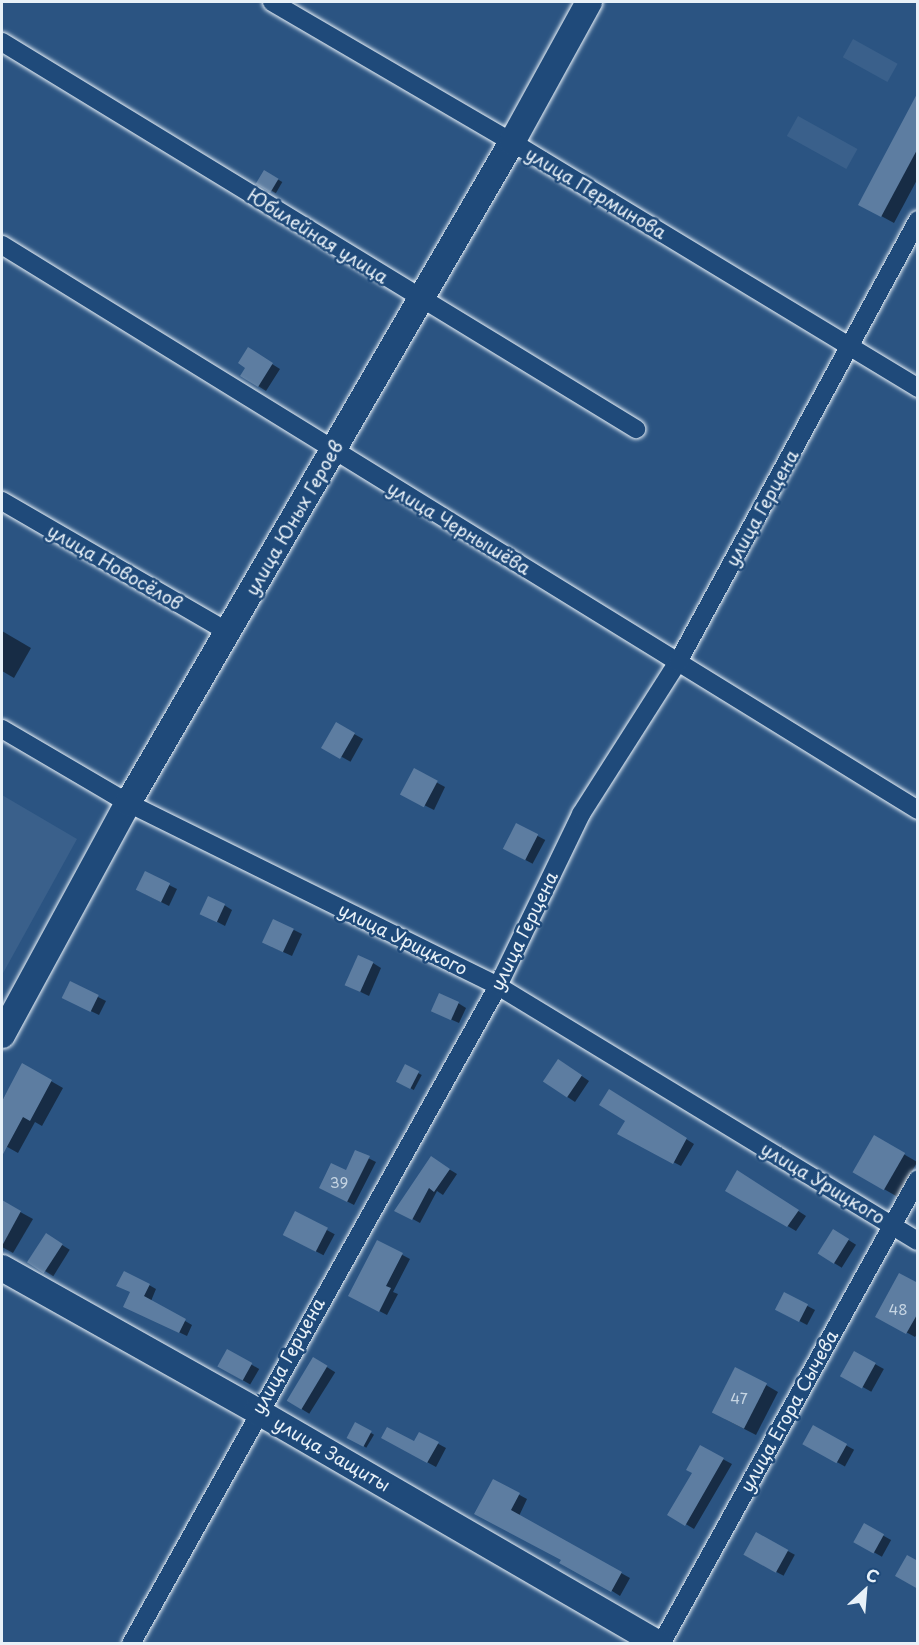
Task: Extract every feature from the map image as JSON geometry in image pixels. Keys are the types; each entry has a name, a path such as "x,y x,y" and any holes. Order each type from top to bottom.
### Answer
{"street":[{"name":"улица Перминова","path":"272,2 512,142 918,388"},
{"name":"улица Юных Героев","path":"2,1035 128,803 512,142 589,2"},
{"name":"Юбилейная улица","path":"2,42 636,429"},
{"name":"улица Герцена","path":"130,1644 257,1411 498,986 581,814 678,662 918,220"},
{"name":"улица Чернышёва","path":"2,245 918,810"},
{"name":"улица Новосёлов","path":"2,501 228,632"},
{"name":"улица Урицкого","path":"2,729 128,803 498,986 918,1241"},
{"name":"улица Егора Сычева","path":"660,1644 918,1179"},
{"name":"улица Защиты","path":"2,1268 257,1411 660,1644"}],"shaded area":[{"path":"853,39 898,64 887,82 843,57"},
{"path":"798,116 857,149 846,169 787,136"},
{"path":"2,795 77,839 2,975"}],"building":[{"path":"918,92 918,148 881,217 858,205"},
{"path":"264,170 279,179 270,192 256,184"},
{"path":"248,347 273,363 258,387 240,376 245,368 238,363"},
{"path":"336,722 355,733 340,759 321,748"},
{"path":"414,768 438,781 424,807 400,794"},
{"path":"516,823 538,834 525,860 503,849"},
{"path":"145,871 170,883 161,902 136,890"},
{"path":"208,896 225,904 217,922 200,914"},
{"path":"273,919 294,929 283,952 262,943"},
{"path":"358,955 374,962 360,992 345,985"},
{"path":"70,981 99,995 90,1012 62,998"},
{"path":"439,993 459,1002 451,1020 431,1011"},
{"path":"558,1059 582,1075 567,1098 543,1081"},
{"path":"22,1063 52,1080 30,1121 23,1117 2,1156 2,1101"},
{"path":"405,1064 419,1071 410,1089 396,1082"},
{"path":"609,1089 687,1138 673,1164 617,1134 625,1121 599,1105"},
{"path":"874,1135 905,1153 884,1190 852,1172"},
{"path":"355,1150 370,1156 347,1202 319,1188 331,1163 346,1170"},
{"path":"431,1156 450,1169 434,1192 429,1188 412,1220 394,1211"},
{"path":"737,1170 799,1210 787,1227 725,1191"},
{"path":"2,1200 21,1211 2,1246"},
{"path":"295,1211 328,1228 316,1252 283,1235"},
{"path":"833,1229 849,1239 834,1264 818,1254"},
{"path":"46,1233 63,1244 44,1273 27,1262"},
{"path":"377,1240 403,1253 386,1286 391,1288 379,1312 348,1296"},
{"path":"124,1271 150,1284 144,1296 186,1319 179,1333 123,1307 130,1292 116,1286"},
{"path":"899,1273 918,1283 918,1313 906,1334 875,1317"},
{"path":"784,1292 808,1304 799,1322 775,1310"},
{"path":"227,1349 252,1363 243,1381 217,1366"},
{"path":"854,1351 876,1363 862,1388 840,1376"},
{"path":"313,1357 328,1366 301,1409 287,1401"},
{"path":"735,1367 767,1383 744,1429 712,1412"},
{"path":"355,1422 372,1431 363,1447 347,1438"},
{"path":"813,1425 847,1444 836,1463 802,1444"},
{"path":"387,1427 414,1441 419,1432 439,1442 427,1463 381,1438"},
{"path":"700,1445 724,1458 685,1526 667,1515 692,1473 686,1470"},
{"path":"493,1479 520,1493 511,1510 622,1572 611,1592 559,1563 561,1560 474,1514"},
{"path":"864,1523 884,1534 873,1553 853,1542"},
{"path":"756,1532 788,1550 776,1573 743,1555"},
{"path":"907,1555 918,1561 918,1589 895,1576"}]}
